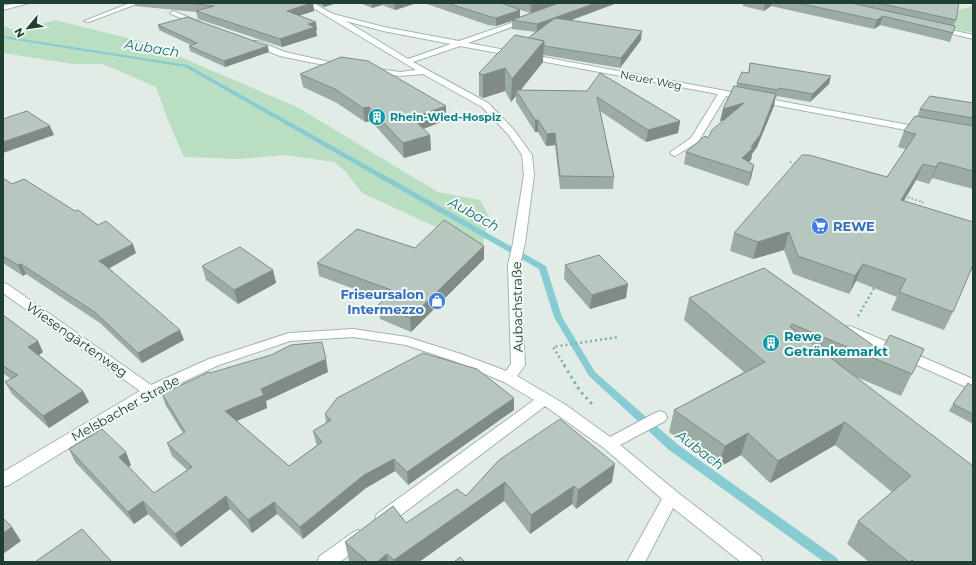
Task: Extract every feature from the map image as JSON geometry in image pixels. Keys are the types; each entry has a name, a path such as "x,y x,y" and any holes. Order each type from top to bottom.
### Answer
{"street":[{"path":"3,8 26,3"},
{"path":"87,21 136,3"},
{"name":"Aubachstraße","path":"308,3 331,15 406,62 485,105 511,132 526,155 529,176 514,266 518,365 508,378"},
{"path":"173,14 202,24"},
{"name":"Neuer Weg","path":"331,15 383,29 460,44 927,131"},
{"path":"406,62 532,18 525,15"},
{"path":"935,29 973,37"},
{"path":"246,40 283,54 328,65 350,68"},
{"path":"364,69 400,74 424,72"},
{"path":"675,153 695,140 723,93"},
{"name":"Wiesengärtenweg","path":"3,287 150,391"},
{"path":"850,330 973,385"},
{"name":"Melsbacher Straße","path":"3,480 150,391 214,362 289,337 354,333 407,341 459,358 508,378"},
{"path":"508,378 545,399 609,444 671,497 754,562"},
{"path":"326,562 545,399"},
{"path":"609,444 660,417"},
{"path":"636,562 671,497"}],"path":[{"path":"790,162 798,164"},
{"path":"900,195 923,202 919,208"},
{"path":"850,330 877,283"},
{"path":"598,410 580,391 553,347 585,341 618,338"}],"green space":[{"path":"973,6 973,33 920,21"},
{"path":"55,20 148,43 297,107 438,192 480,200 489,216 482,248 362,193 345,171 334,162 284,155 239,159 184,157 167,118 156,87 103,64 72,64 3,53 3,26 17,31"}],"building":[{"path":"187,3 312,3 287,11 316,22 308,24 315,27 280,39 196,11 214,6"},
{"path":"447,3 501,3 520,10 496,18"},
{"path":"524,3 538,3 531,5"},
{"path":"559,3 596,3 537,24 512,20"},
{"path":"798,3 851,3 955,26 953,33 883,16 877,20"},
{"path":"878,3 959,3 956,20"},
{"path":"187,17 268,46 224,61 189,46 197,43 158,25"},
{"path":"555,18 642,31 621,58 544,46 544,41 528,38"},
{"path":"515,35 544,41 512,79 505,68 483,75 479,73"},
{"path":"341,57 368,61 446,106 412,118 430,135 403,143 369,107 363,108 335,89 300,74"},
{"path":"750,63 831,76 813,94 737,83 742,72 749,73"},
{"path":"600,73 680,121 648,130 597,97 614,177 560,176 555,133 547,134 538,120 535,120 516,90 587,91"},
{"path":"734,86 776,94 760,135 751,147 753,148 742,158 754,165 751,173 686,152 705,136 708,138 712,130 744,103 723,109"},
{"path":"930,96 973,103 973,118 920,109"},
{"path":"27,111 50,126 3,142 3,119"},
{"path":"915,116 973,126 973,171 939,162 936,167 923,164 901,200 973,222 973,265 953,312 899,292 906,279 863,264 855,276 798,256 789,232 758,242 734,233 802,155 809,155 887,177 916,134 904,131"},
{"path":"3,178 12,184 24,179 75,211 78,210 98,225 106,221 133,244 99,261 180,330 138,353 96,313 21,264 18,265 3,256"},
{"path":"444,220 484,246 410,318 378,305 394,291 317,263 357,229 415,248"},
{"path":"240,247 273,270 234,290 202,266"},
{"path":"599,255 628,284 592,295 565,265"},
{"path":"764,268 881,351 890,335 924,349 912,374 792,324 790,327 973,466 973,562 915,562 912,560 909,562 858,521 911,476 845,422 778,461 748,433 725,446 674,410 765,362 689,298"},
{"path":"3,315 38,341 28,347 83,391 43,416 5,382 18,375 3,366"},
{"path":"322,342 326,359 261,389 264,395 225,411 289,466 322,442 313,431 331,420 325,414 337,398 423,353 477,369 514,398 407,472 394,459 364,475 300,527 274,502 248,520 226,496 175,534 143,501 128,512 69,449 102,429 126,452 119,457 154,493 192,467 167,443 185,432 162,394 209,372 210,373 271,355 291,345"},
{"path":"968,383 973,386 973,414 953,404"},
{"path":"560,419 615,464 578,490 574,486 531,515 505,482 394,560 387,554 377,562 368,562 345,542 393,506 406,523 457,489 466,496 499,460"},
{"path":"3,518 12,527 3,533"},
{"path":"82,529 112,562 35,562"},
{"path":"460,557 465,562 454,562"}],"waterway":[{"name":"Aubach","path":"3,37 186,66 543,268 558,317 592,374 673,447 833,562"}],"place":[{"name":"Rhein-Wied-Hospiz","path":"377,117"},
{"name":"REWE","path":"820,226"},
{"name":"Friseursalon Intermezzo","path":"437,301"},
{"name":"Rewe Getränkemarkt","path":"771,343"}]}
